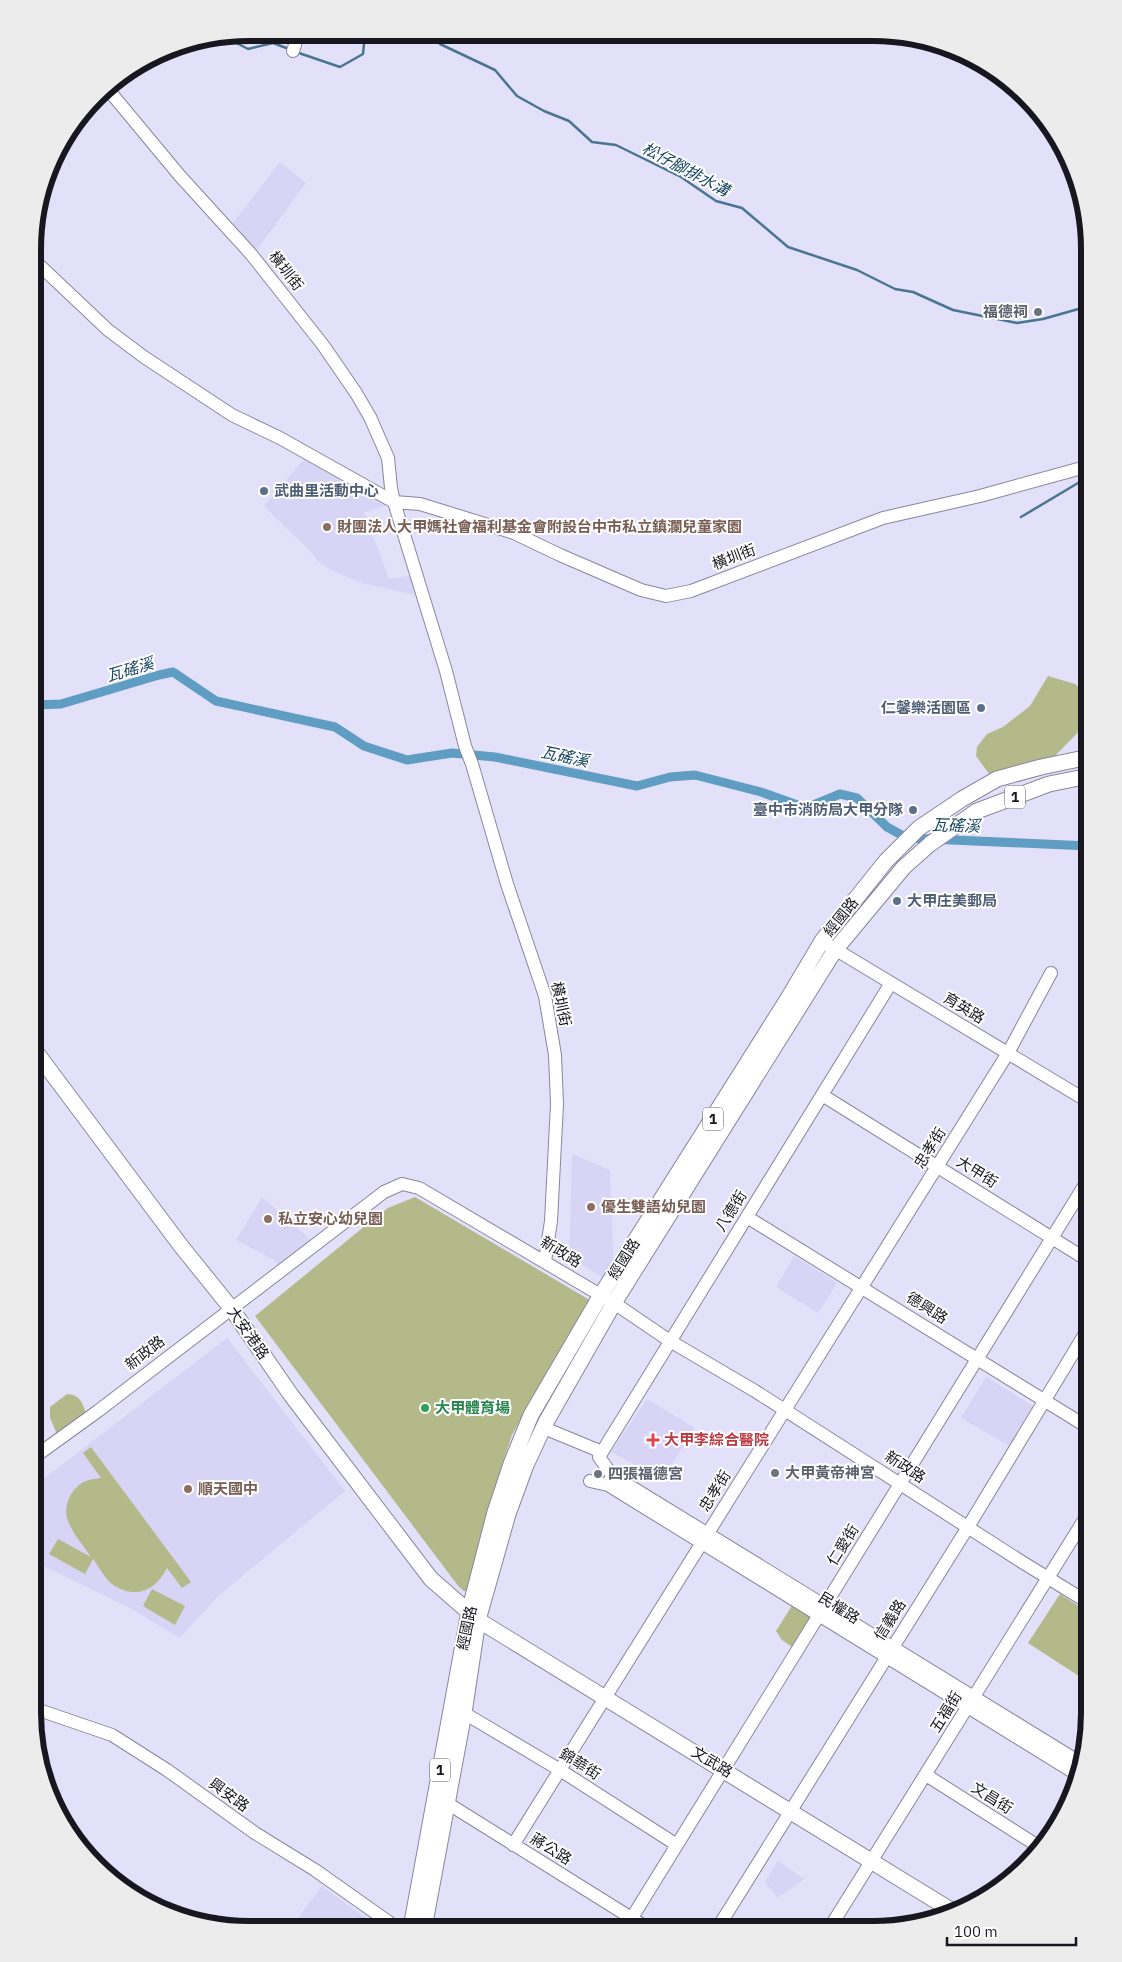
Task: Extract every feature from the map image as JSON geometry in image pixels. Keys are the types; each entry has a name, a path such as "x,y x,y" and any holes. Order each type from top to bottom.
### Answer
{"main road":[{"name":"經國路","path":"413,1921 440,1803 464,1713 474,1616 526,1465 607,1299 822,941 886,861 919,828 962,799 998,779 1081,759"},
{"name":"經國路","path":"425,1921 440,1803 495,1512 514,1456 531,1415 836,950 904,868 930,844 977,811 1049,784 1081,778"},
{"name":"大安港路","path":"41,1059 181,1246 231,1308 291,1395 430,1579 474,1616"},
{"name":"文武路","path":"474,1616 792,1810 946,1907"}],"street":[{"name":"橫圳街","path":"111,94 180,176 251,254 323,345 356,392 388,458 394,502 446,671 465,746 507,884 545,996 554,1055 557,1104 551,1221 545,1261"},
{"name":"橫圳街","path":"41,267 108,330 144,357 232,415 280,438 394,502 420,504 514,533 641,590 666,596 691,591 883,518 980,496 1081,468"},
{"name":"育英路","path":"822,941 1081,1097"},
{"name":"忠孝街","path":"513,1845 1008,1053 1051,973"},
{"name":"八德街","path":"601,1454 891,983"},
{"name":"大甲街","path":"822,1095 1081,1255"},
{"name":"新政路","path":"41,1452 98,1411 384,1192 402,1184 419,1188 545,1261 670,1341 785,1410 1081,1598"},
{"name":"仁愛街","path":"629,1921 1081,1191"},
{"name":"德興路","path":"747,1216 1081,1423"},
{"name":"信義路","path":"722,1921 968,1527 1081,1340"},
{"path":"544,1428 601,1454 610,1480 590,1481"},
{"name":"民權路","path":"610,1480 971,1702 1073,1771"},
{"name":"五福街","path":"834,1921 1081,1525"},
{"name":"民權路","path":"971,1702 1076,1760"},
{"name":"興安路","path":"41,1711 112,1735 167,1770 255,1833 315,1870 386,1921"},
{"name":"錦華街","path":"464,1713 560,1770 677,1845"},
{"name":"文昌街","path":"926,1775 1034,1844"},
{"name":"蔣公路","path":"440,1803 513,1845 625,1921"}],"shaded area":[{"path":"280,162 306,183 254,254 230,227"},
{"name":"財團法人大甲媽社會福利基金會附設台中市私立鎮瀾兒童家園","path":"307,456 392,504 364,512 389,579 414,575 421,596 365,584 337,573 321,564 264,506"},
{"name":"優生雙語幼兒園","path":"572,1154 610,1170 614,1271 608,1280 569,1258"},
{"name":"私立安心幼兒園","path":"262,1197 313,1242 280,1266 274,1260 236,1240"},
{"path":"794,1256 837,1283 818,1313 776,1287"},
{"name":"順天國中","path":"227,1338 345,1491 216,1598 180,1638 128,1607 41,1565 41,1481"},
{"path":"986,1377 1038,1409 1013,1448 961,1418"},
{"name":"大甲李綜合醫院","path":"647,1399 695,1428 662,1479 611,1452"},
{"path":"778,1861 804,1879 778,1898 765,1882"},
{"path":"322,1886 370,1921 295,1921"}],"green space":[{"path":"1048,676 1075,684 1081,689 1081,729 1051,760 990,775 976,756 977,747 987,734 1003,727 1030,706"},
{"name":"大甲體育場","path":"415,1197 593,1302 536,1391 512,1435 492,1495 469,1591 464,1591 459,1587 255,1316 388,1208"},
{"path":"67,1394 75,1396 80,1400 86,1413 57,1434 50,1418 50,1407"},
{"path":"91,1447 191,1582 182,1588 167,1568 151,1587 144,1591 128,1591 112,1584 93,1559 85,1574 49,1554 58,1539 91,1557 68,1521 66,1511 75,1488 86,1481 101,1478 83,1453"},
{"path":"152,1589 185,1606 175,1625 143,1606"},
{"path":"1060,1594 1081,1608 1081,1677 1028,1643"},
{"path":"793,1604 814,1618 795,1649 782,1640 776,1631"}],"waterway":[{"name":"松仔腳排水溝","path":"296,52 340,67 363,54 364,41"},
{"name":"松仔腳排水溝","path":"437,41 495,70 517,96 544,111 569,121 592,142 616,145 681,177 716,201 742,208 788,247 857,270 895,289 913,292 953,310 1017,323 1043,319 1081,308"},
{"name":"松仔腳排水溝","path":"235,42 248,49 273,43 289,49"},
{"path":"1021,517 1081,482"},
{"name":"瓦磘溪","path":"41,705 61,704 173,672 216,701 335,727 364,746 407,760 452,753 495,757 637,786 670,777 695,775 761,792 806,808 840,794 857,798 887,827 907,838 1081,846"}],"place":[{"name":"福德祠","path":"1038,312"},
{"name":"武曲里活動中心","path":"264,491"},
{"name":"財團法人大甲媽社會福利基金會附設台中市私立鎮瀾兒童家園","path":"327,527"},
{"name":"仁馨樂活園區","path":"981,708"},
{"name":"臺中市消防局大甲分隊","path":"913,810"},
{"name":"大甲庄美郵局","path":"897,901"},
{"name":"優生雙語幼兒園","path":"591,1207"},
{"name":"私立安心幼兒園","path":"268,1219"},
{"name":"大甲體育場","path":"425,1408"},
{"name":"大甲李綜合醫院","path":"653,1440"},
{"name":"大甲黃帝神宮","path":"775,1473"},
{"name":"四張福德宮","path":"598,1474"},
{"name":"順天國中","path":"188,1489"}]}
